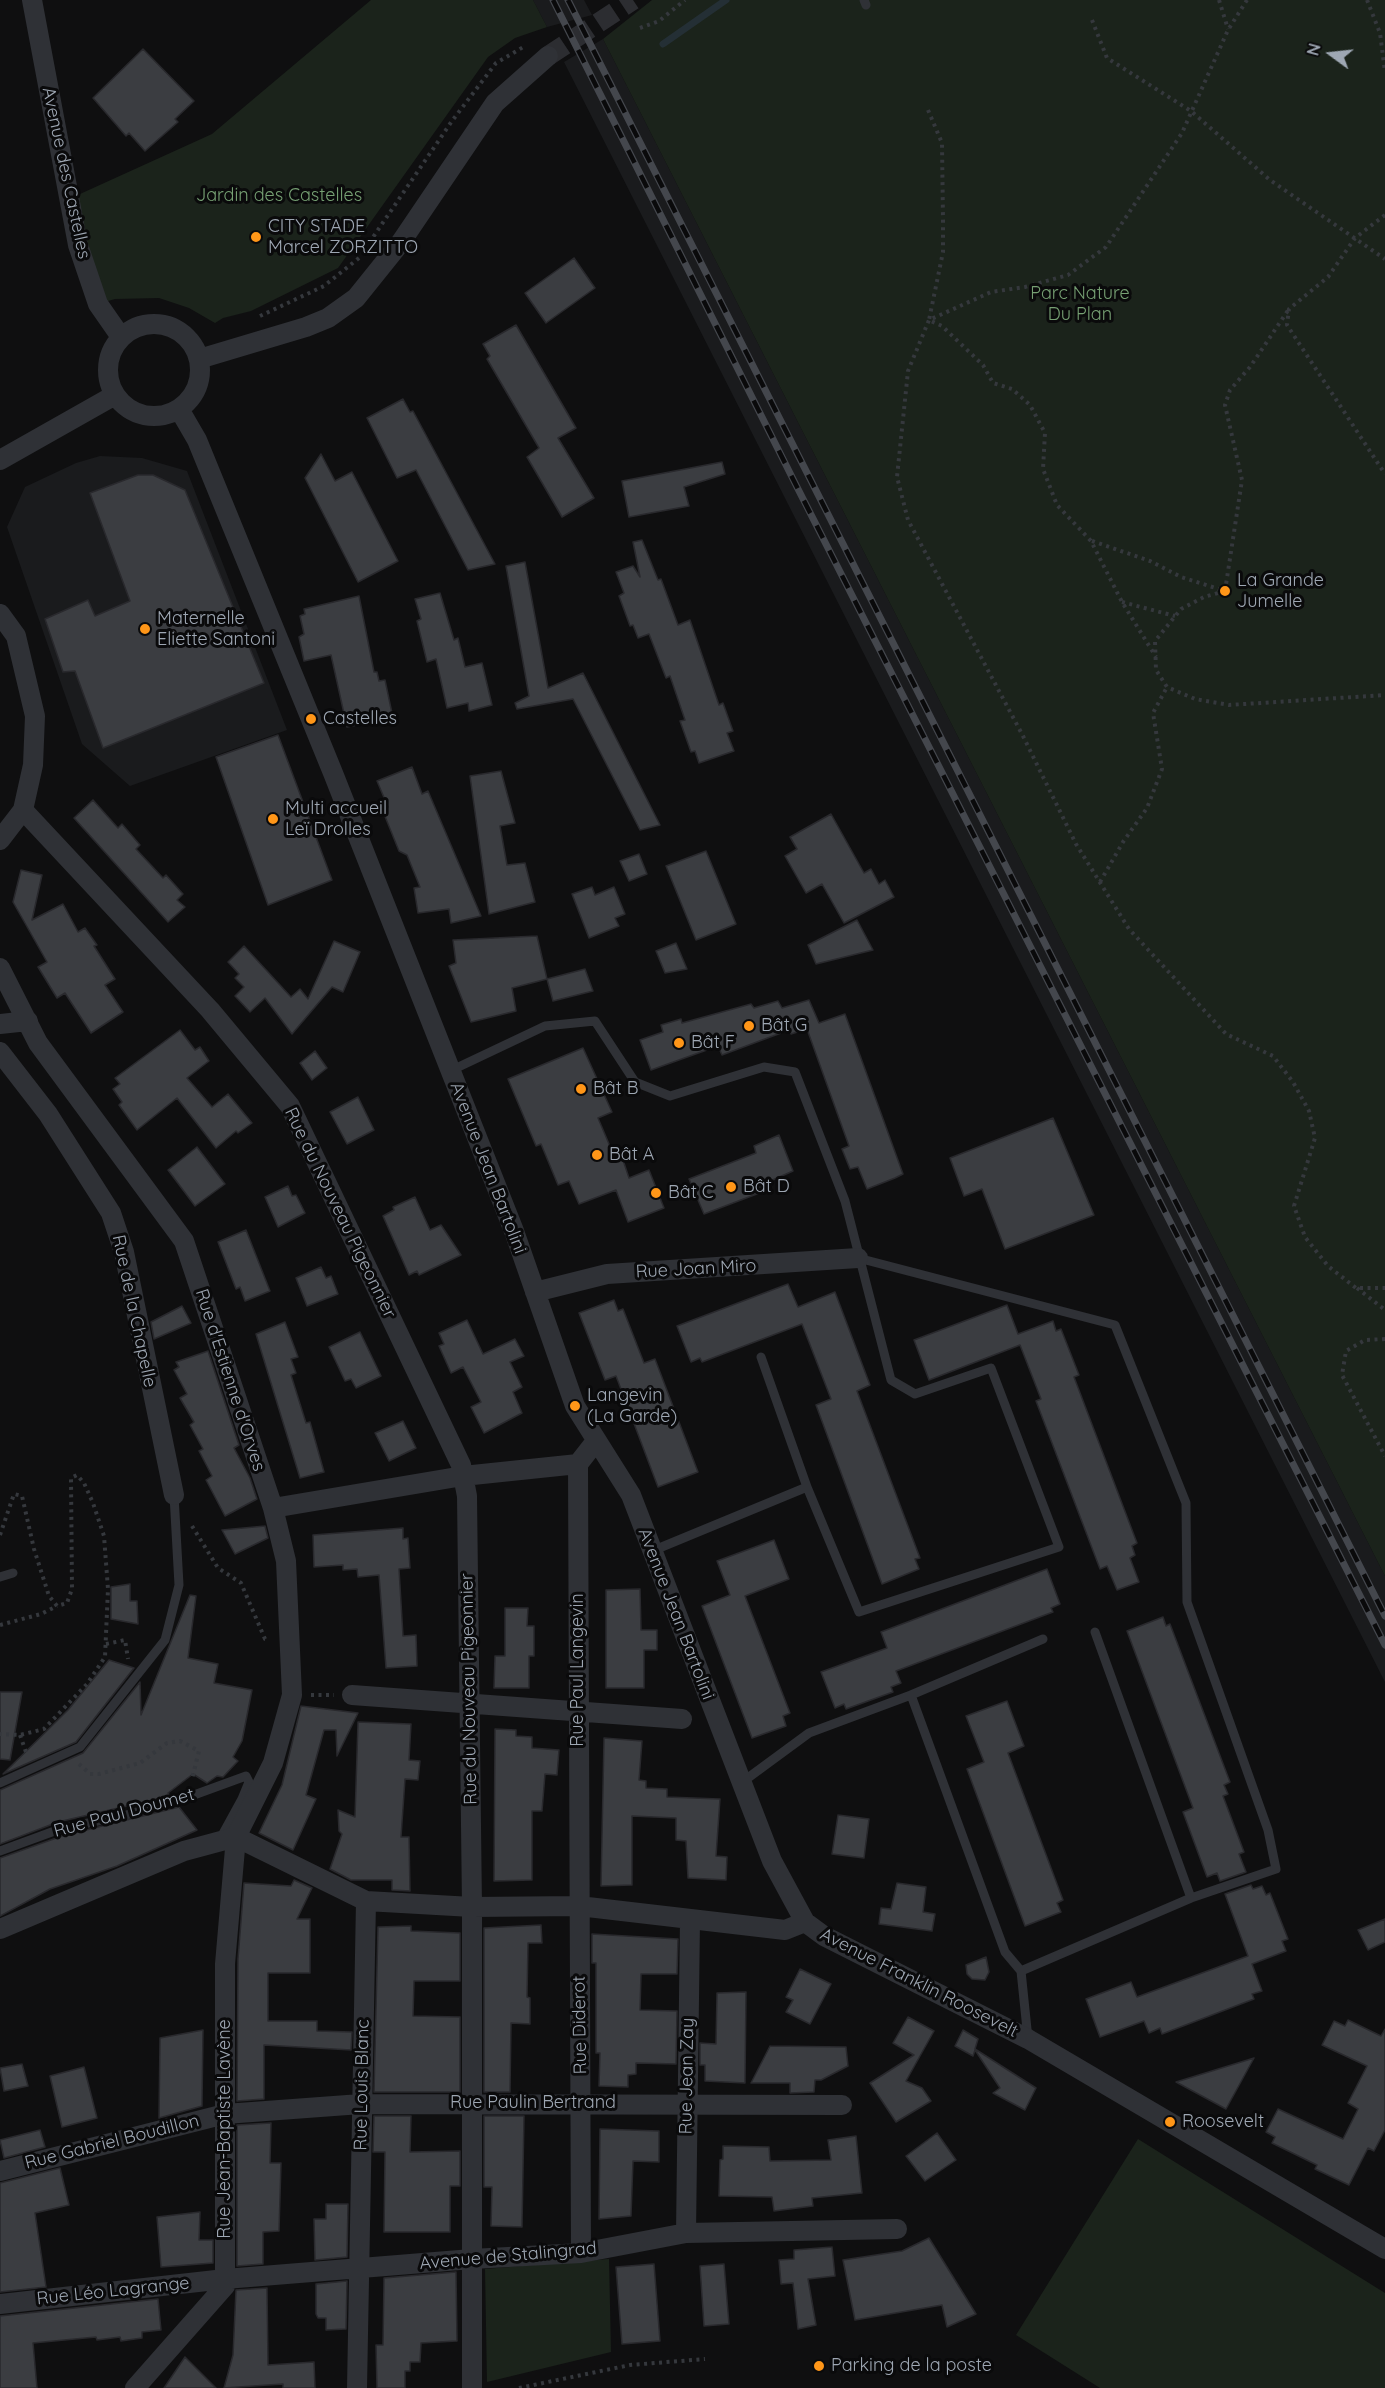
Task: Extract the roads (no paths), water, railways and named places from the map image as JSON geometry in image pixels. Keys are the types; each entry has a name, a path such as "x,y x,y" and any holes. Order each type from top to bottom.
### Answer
{"street":[{"name":"Avenue des Castelles","path":"32,0 78,245 98,304 121,337"},
{"path":"199,359 306,327 328,318 356,298 401,242 495,104 544,58"},
{"path":"142,325 167,325 188,338 199,359 199,382 188,402 167,414 142,414 130,410 115,395 108,369 110,357 121,337 142,325"},
{"path":"0,460 115,395"},
{"name":"Avenue Jean Bartolini","path":"179,409 201,450 450,1071 535,1292 575,1406 631,1495 772,1861 806,1922"},
{"path":"0,614 16,636 35,716 33,765 22,810 0,840"},
{"name":"Rue du Nouveau Pigeonnier","path":"22,810 210,1010 290,1106 461,1465 467,1496 470,1703 472,2388"},
{"name":"Rue d'Estienne d'Orves","path":"0,968 38,1042 184,1241 273,1509 286,1561 292,1695 273,1763 228,1839"},
{"path":"0,1024 28,1021"},
{"name":"Rue de la Chapelle","path":"0,1052 48,1114 111,1213 124,1252 174,1495"},
{"name":"Rue Joan Miro","path":"535,1292 607,1275 858,1258"},
{"path":"273,1509 463,1476 578,1464 596,1441"},
{"name":"Rue Paul Langevin","path":"578,1464 579,1906"},
{"path":"352,1695 682,1719"},
{"path":"0,1929 184,1851 228,1839"},
{"name":"Avenue Franklin Roosevelt","path":"228,1839 366,1901 472,1907 579,1906 786,1930 806,1922 833,1941 1028,2039 1385,2249"},
{"name":"Rue Jean-Baptiste Lavène","path":"225,2279 225,1964 228,1839"},
{"name":"Rue Louis Blanc","path":"357,2388 366,1901"},
{"name":"Rue Diderot","path":"579,1906 581,2253"},
{"name":"Rue Jean Zay","path":"686,2232 690,1920"},
{"name":"Rue Paulin Bertrand","path":"225,2114 361,2104 842,2105"},
{"name":"Rue Gabriel Boudillon","path":"0,2171 225,2114"},
{"name":"Avenue de Stalingrad","path":"225,2279 472,2259 581,2253 686,2232 897,2229"},
{"path":"135,2388 225,2286 225,2279"},
{"name":"Rue Léo Lagrange","path":"0,2304 225,2279"}],"lane":[{"path":"450,1071 545,1026 595,1021 634,1082 670,1096 764,1067 795,1072 845,1200 891,1380 915,1394 991,1368 1059,1547 860,1612 807,1487 761,1357"},
{"path":"858,1258 1115,1325 1185,1503 1187,1602 1268,1830 1276,1869 1191,1898 1021,1971"},
{"path":"652,1551 807,1487"},
{"path":"0,1783 80,1748 165,1640 179,1585 174,1495"},
{"path":"0,1577 13,1573"},
{"path":"1095,1632 1191,1898"},
{"path":"741,1783 809,1732 911,1695 1043,1638"},
{"path":"911,1695 1005,1952 1021,1971 1028,2039"},
{"name":"Rue Paul Doumet","path":"0,1851 60,1829 126,1815 183,1799 246,1776 249,1782 228,1839"}],"waterway":[{"path":"663,44 726,0"}],"tunnel":[{"path":"548,56 633,0"}],"railway":[{"path":"553,0 797,487 1385,1645"},
{"path":"568,0 1385,1616"}],"place":[{"name":"CITY STADE Marcel ZORZITTO","path":"256,237"},
{"name":"La Grande Jumelle","path":"1225,591"},
{"name":"Maternelle Eliette Santoni","path":"145,629"},
{"name":"Castelles","path":"311,719"},
{"name":"Multi accueil Leï Drolles","path":"273,819"},
{"name":"Bât G","path":"749,1026"},
{"name":"Bât F","path":"679,1043"},
{"name":"Bât B","path":"581,1089"},
{"name":"Bât A","path":"597,1155"},
{"name":"Bât D","path":"731,1187"},
{"name":"Bât C","path":"656,1193"},
{"name":"Langevin (La Garde)","path":"575,1406"},
{"name":"Roosevelt","path":"1170,2122"},
{"name":"Parking de la poste","path":"819,2366"}],"park label":[{"name":"Jardin des Castelles","path":"279,196"},
{"name":"Parc Nature Du Plan","path":"1080,304"}]}
